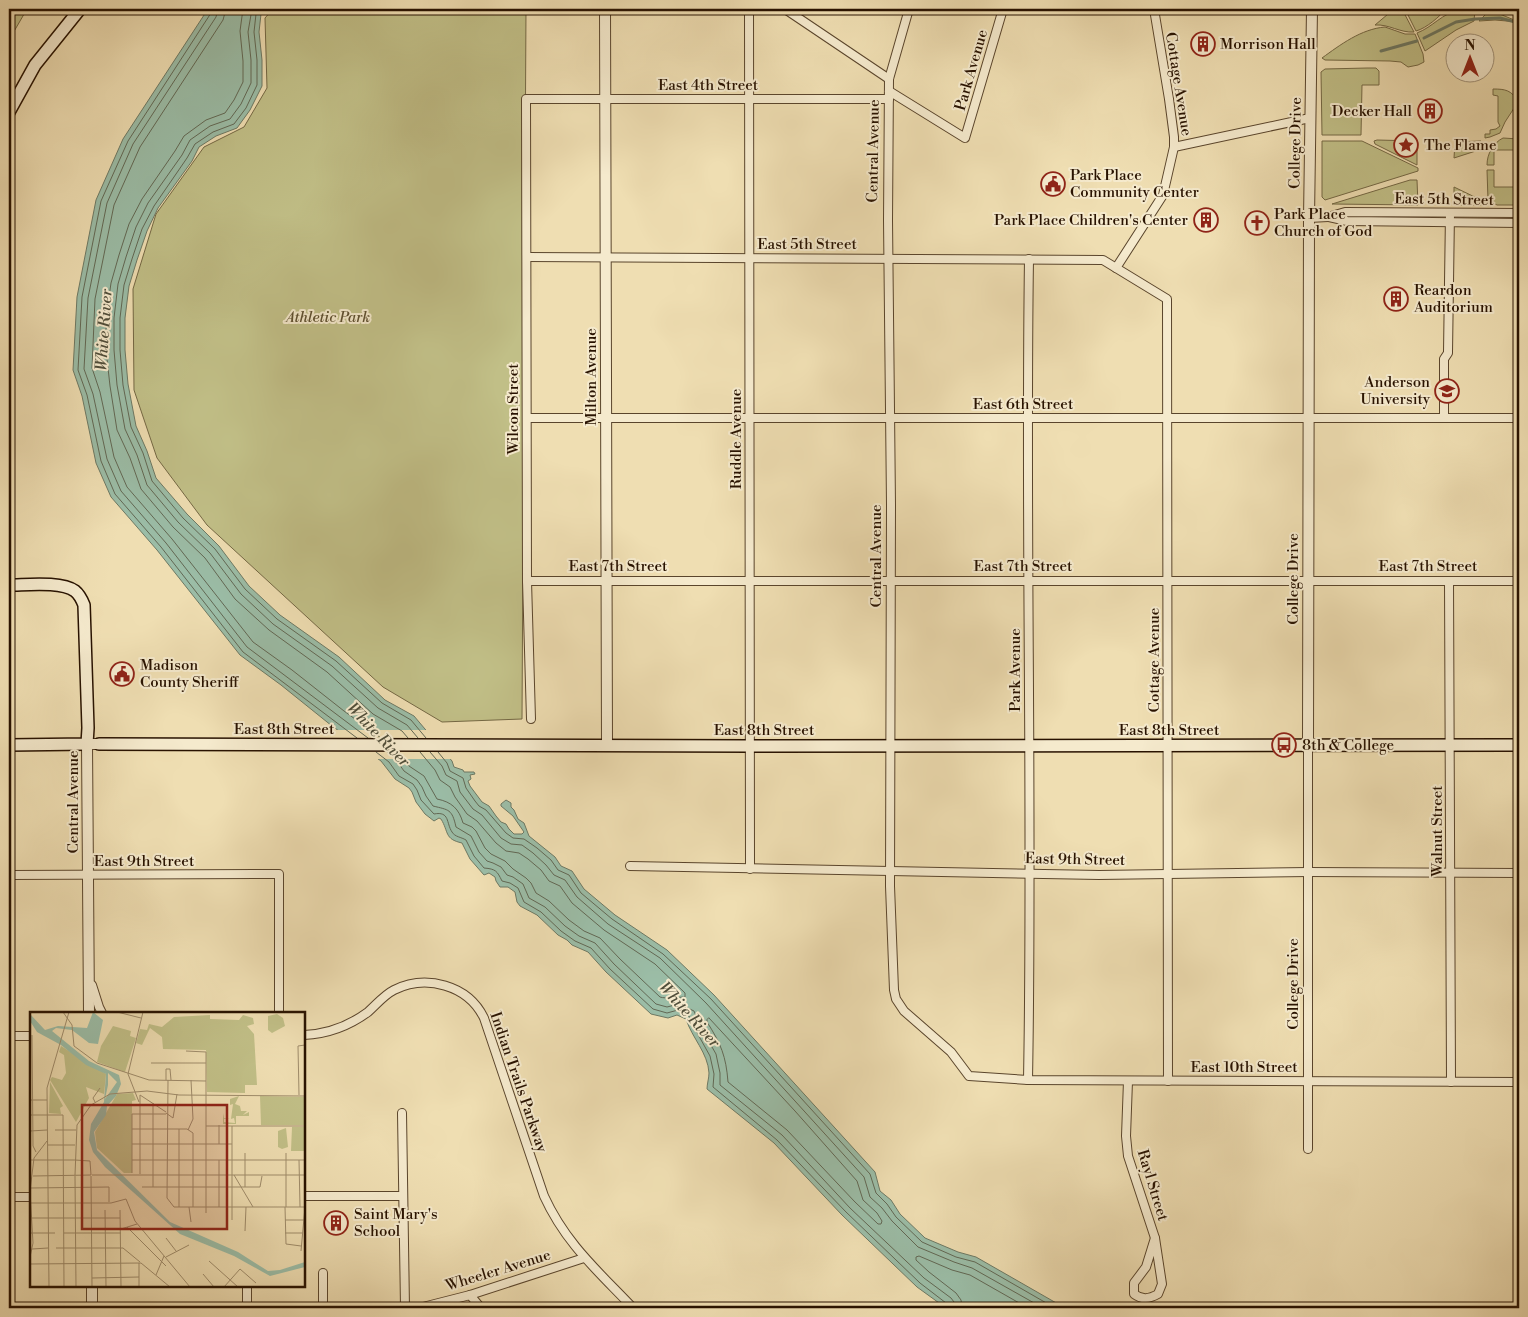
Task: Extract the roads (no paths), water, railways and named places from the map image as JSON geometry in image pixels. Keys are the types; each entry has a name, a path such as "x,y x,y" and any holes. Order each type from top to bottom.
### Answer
{"main road":[{"path":"9,112 35,65 80,9"},
{"name":"Central Avenue","path":"9,585 61,586 69,588 76,592 84,605 87,744"},
{"name":"East 8th Street","path":"9,745 87,744"},
{"name":"East 8th Street","path":"99,744 607,744 750,746 1519,745"}],"street":[{"name":"Milton Avenue","path":"605,9 607,744"},
{"name":"Ruddle Avenue","path":"750,9 750,869"},
{"path":"785,9 889,79"},
{"name":"Central Avenue","path":"908,9 889,79 890,872 894,990 896,999 904,1011 951,1052 969,1076"},
{"name":"Park Avenue","path":"889,95 965,138 1003,9"},
{"name":"Cottage Avenue","path":"1116,268 1164,195 1174,147 1169,99 1154,9"},
{"name":"College Drive","path":"1308,1149 1308,418 1312,9"},
{"name":"East 4th Street","path":"526,99 750,99 889,95"},
{"name":"Wilcon Street","path":"526,99 527,581 531,719"},
{"path":"1174,147 1310,118"},
{"name":"East 5th Street","path":"1309,218 1328,217 1345,212 1519,214"},
{"path":"1444,418 1444,359 1448,353 1450,212"},
{"path":"1328,217 1347,221 1519,223"},
{"name":"East 5th Street","path":"526,257 1103,260 1167,299"},
{"name":"Park Avenue","path":"1028,1080 1029,581 1027,418 1029,259"},
{"name":"Cottage Avenue","path":"1167,299 1168,1081"},
{"name":"East 6th Street","path":"527,418 1519,418"},
{"name":"East 7th Street","path":"527,581 1519,581"},
{"name":"Walnut Street","path":"1450,581 1451,1082"},
{"name":"Central Avenue","path":"87,744 89,1012"},
{"name":"East 8th Street","path":"87,744 99,744"},
{"name":"East 9th Street","path":"630,866 1099,875 1308,872 1519,873"},
{"name":"East 9th Street","path":"9,875 279,874 279,1012"},
{"path":"89,972 94,995 102,1012"},
{"name":"Indian Trails Parkway","path":"305,1035 335,1030 354,1021 392,991 414,983 435,983 449,986 466,996 475,1004 484,1018 544,1196 553,1215 584,1258 633,1308"},
{"path":"9,1036 30,1036"},
{"name":"East 10th Street","path":"969,1076 1028,1080 1519,1082"},
{"name":"Rayl Street","path":"1128,1081 1126,1136 1128,1156 1155,1238 1162,1284 1158,1294 1151,1298 1139,1298 1134,1294 1134,1283 1146,1267 1155,1238"},
{"path":"402,1113 406,1308"},
{"path":"305,1196 403,1196"},
{"path":"9,1197 30,1197"},
{"name":"Wheeler Avenue","path":"419,1308 470,1295 584,1258"},
{"path":"322,1274 323,1308"},
{"path":"92,1287 92,1308"},
{"path":"247,1287 247,1308"},
{"path":"470,1295 481,1308"}],"water":[{"name":"White River","path":"208,9 266,9 261,14 259,32 262,86 250,110 237,128 216,136 199,147 192,161 158,208 147,231 129,286 125,318 128,384 136,426 156,478 187,514 219,546 249,586 280,615 339,657 385,700 414,716 452,761 454,767 464,772 474,772 475,774 470,775 471,779 468,781 470,786 501,822 506,824 514,834 522,834 524,832 513,816 501,806 506,800 511,803 511,807 518,819 524,823 529,836 555,857 561,866 572,871 584,889 615,915 667,950 714,995 875,1172 880,1191 891,1200 900,1214 925,1238 958,1252 976,1257 1065,1308 946,1308 917,1287 842,1215 774,1143 707,1089 709,1073 706,1059 686,1019 677,1015 668,1018 651,1014 606,972 588,952 572,945 558,935 537,915 520,906 515,892 508,887 500,887 495,877 489,873 484,875 470,859 462,843 450,837 441,819 439,818 434,821 425,814 409,788 395,779 381,761 240,655 157,550 111,497 96,463 82,396 73,370 77,297 96,200 123,139"}],"waterway":[{"path":"1424,38 1456,22 1500,18 1519,23"},
{"path":"1381,51 1417,41"}],"place":[{"name":"Morrison Hall","path":"1203,44"},
{"name":"Decker Hall","path":"1430,111"},
{"name":"The Flame","path":"1406,145"},
{"name":"Park Place Community Center","path":"1053,184"},
{"name":"Park Place Children's Center","path":"1206,220"},
{"name":"Park Place Church of God","path":"1257,223"},
{"name":"Reardon Auditorium","path":"1396,299"},
{"name":"Anderson University","path":"1447,391"},
{"name":"Madison County Sheriff","path":"122,674"},
{"name":"8th & College","path":"1284,745"},
{"name":"Saint Mary's School","path":"336,1223"}],"park label":[{"name":"Athletic Park","path":"328,317"}]}
